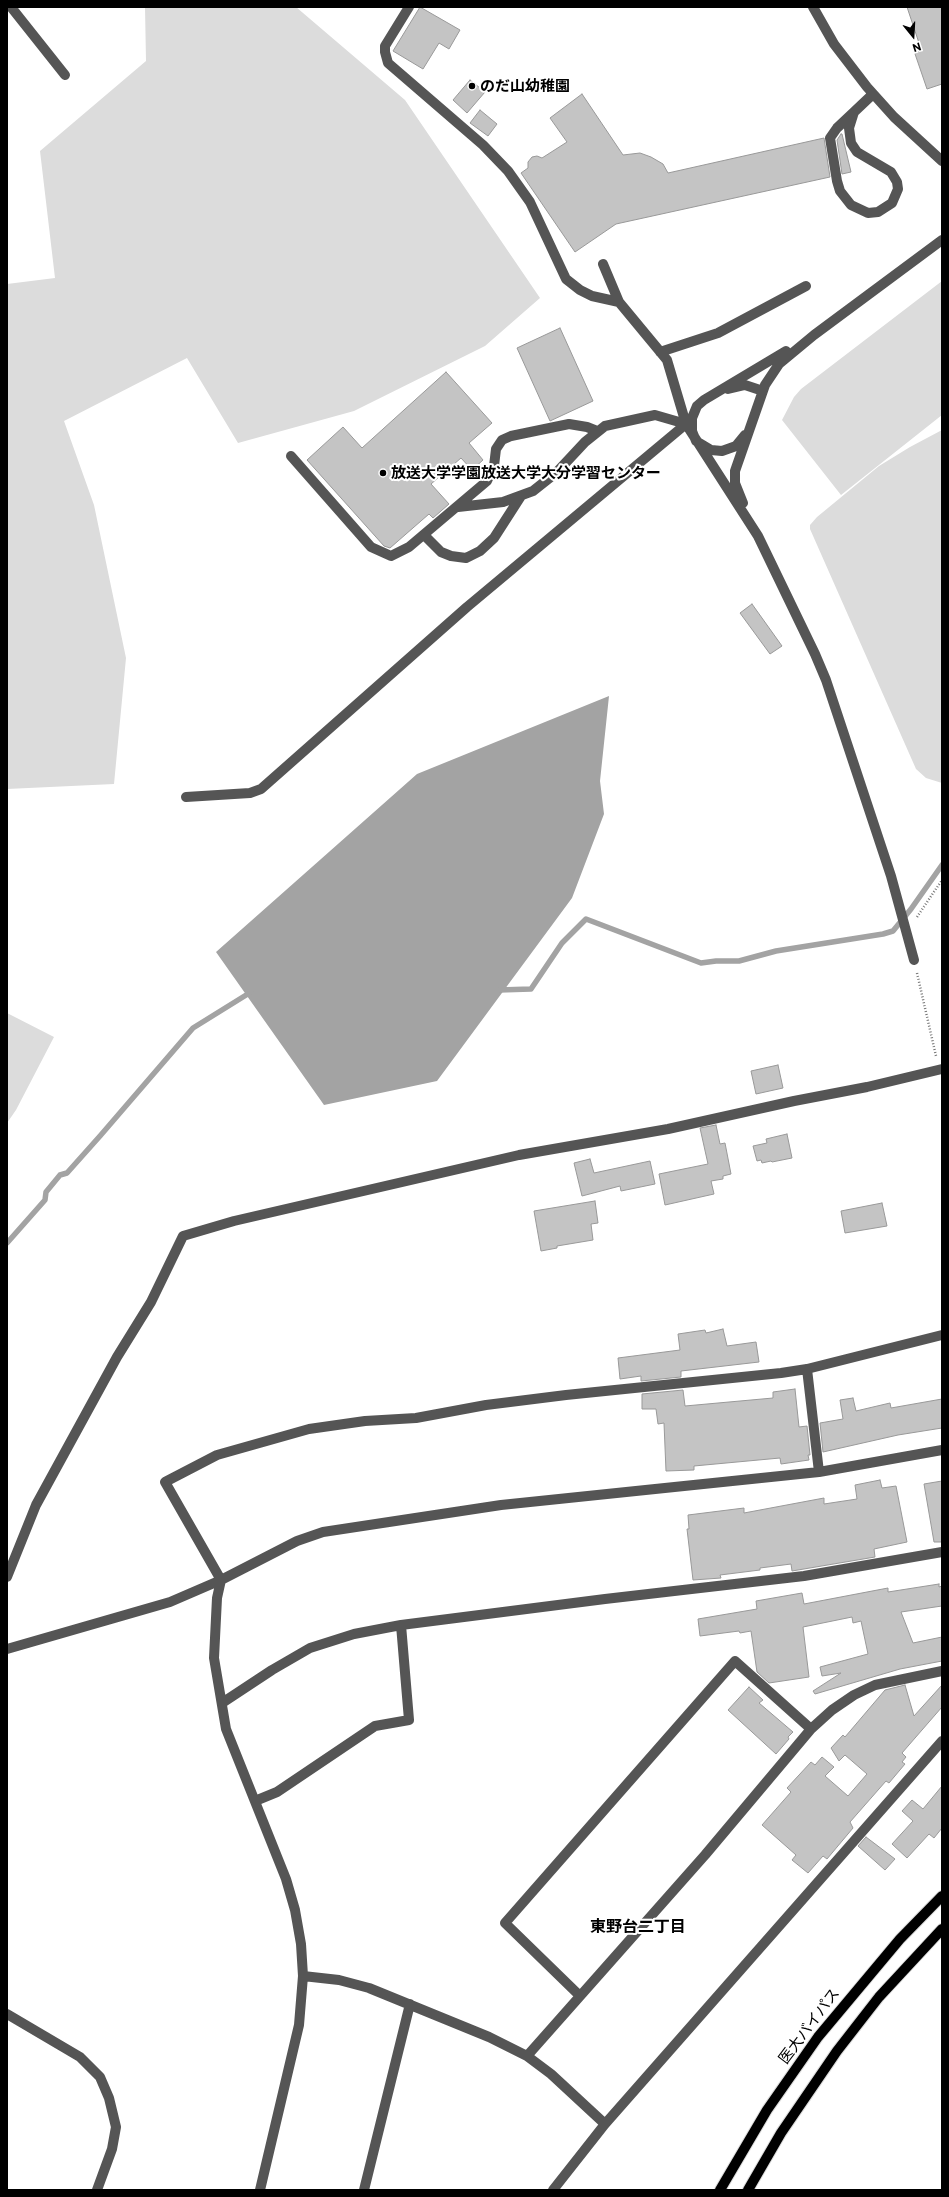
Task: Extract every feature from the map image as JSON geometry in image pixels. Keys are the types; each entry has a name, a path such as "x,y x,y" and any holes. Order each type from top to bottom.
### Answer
{"main road":[{"name":"医大バイパス","path":"720,2190 767,2110 818,2037 886,1955 942,1896"},
{"path":"748,2190 780,2133 837,2051 879,1998 942,1930"}],"street":[{"path":"11,7 65,75"},
{"path":"409,7 385,46 388,63 483,145 508,171 530,202 566,279 580,290 592,296 619,302"},
{"path":"813,7 849,65 873,94 942,161"},
{"path":"854,112 848,128 853,148 863,157 891,172 898,182 898,189 892,203 878,212 868,213 851,206 840,191 830,138 837,128 873,94"},
{"path":"914,960 891,876 826,680 736,488 734,478 763,391 779,364 814,334 942,240"},
{"path":"603,264 619,302 667,360 686,424 758,536"},
{"path":"660,352 718,333 806,286"},
{"path":"754,417 746,433 736,446 722,451 711,450 696,441 691,425 695,410 704,400 814,334"},
{"path":"719,391 745,385 763,391"},
{"path":"458,508 464,505 482,506 521,496 533,491 549,479 585,442 597,432 618,422 655,415 686,424"},
{"path":"291,456 377,551 390,556 409,547 458,508 487,482 494,466 496,449 502,440 511,436 569,424 587,427 597,432"},
{"path":"186,796 250,793 262,789 467,607 686,424"},
{"path":"424,535 441,552 451,556 466,558 480,551 494,538 521,496"},
{"path":"7,1577 36,1505 117,1357 151,1302 183,1236 249,1217 519,1155 668,1129 794,1101 867,1087 940,1069"},
{"path":"260,2190 299,2025 303,1976 301,1944 295,1910 286,1879 226,1729 214,1658 217,1598 221,1580 165,1482 217,1455 309,1429 365,1421 416,1418 486,1405 566,1395 807,1369 942,1335"},
{"path":"807,1369 819,1472"},
{"path":"7,1649 170,1602 221,1580 296,1541 323,1532 501,1505 593,1497 819,1472 942,1450"},
{"path":"222,1703 272,1670 310,1648 354,1634 400,1626 804,1576 942,1552"},
{"path":"255,1801 277,1792 375,1726 410,1720 400,1626"},
{"path":"580,1996 505,1923 735,1661 811,1729"},
{"path":"527,2056 705,1855 811,1729 832,1710 854,1695 875,1685 942,1671"},
{"path":"553,2190 605,2124 942,1741"},
{"path":"303,1976 339,1980 369,1988 489,2037 527,2056 551,2074 605,2124"},
{"path":"364,2190 410,2004"},
{"path":"7,2014 80,2057 100,2077 109,2098 116,2127 112,2149 98,2190"}],"path":[{"path":"915,921 942,880"},
{"path":"914,960 940,1069"}],"shaded area":[{"path":"145,7 296,7 405,100 540,298 485,346 354,411 238,443 187,358 64,421 94,505 126,658 114,784 7,789 7,284 55,278 40,151 146,61"},
{"path":"942,281 942,415 841,495 782,420 794,397 801,389"},
{"path":"942,430 942,783 926,778 916,769 810,529 810,525 817,517 879,466"},
{"path":"609,696 600,781 604,814 572,898 437,1081 324,1105 216,952 417,774"},
{"path":"7,1013 54,1037 16,1110 7,1123"}],"building":[{"path":"420,7 460,30 449,49 439,43 423,69 393,51"},
{"path":"907,7 942,7 942,84 927,89 913,48 920,46"},
{"path":"470,80 485,92 467,113 453,100"},
{"path":"582,94 623,155 640,153 651,157 663,164 668,173 824,138 830,177 616,224 575,252 521,173 528,168 528,162 532,157 537,156 542,158 567,142 550,118"},
{"path":"480,110 497,124 488,136 470,123"},
{"path":"841,134 851,172 842,174 837,140"},
{"path":"560,328 593,401 550,421 517,348"},
{"name":"放送大学学園放送大学大分学習センター","path":"446,372 492,423 469,443 483,460 472,470 461,458 431,484 449,504 433,518 429,514 390,548 384,546 307,460 343,427 362,448"},
{"path":"752,604 782,646 770,654 740,613"},
{"path":"778,1065 783,1088 756,1094 751,1071"},
{"path":"716,1125 720,1144 725,1143 731,1174 723,1176 723,1179 711,1181 714,1194 665,1205 659,1174 708,1164 700,1128"},
{"path":"787,1134 792,1158 762,1163 761,1160 757,1161 753,1146 767,1143 766,1139"},
{"path":"590,1159 594,1173 650,1161 655,1184 621,1191 620,1186 582,1196 574,1163"},
{"path":"595,1201 598,1223 591,1224 593,1240 557,1246 557,1248 541,1251 534,1211"},
{"path":"882,1203 887,1226 845,1233 841,1211"},
{"path":"723,1329 727,1346 756,1342 759,1362 681,1371 681,1377 641,1381 641,1376 620,1379 618,1358 680,1350 678,1334 705,1330 706,1333"},
{"path":"795,1389 799,1427 807,1426 810,1455 808,1455 809,1460 781,1464 780,1458 694,1466 694,1470 666,1471 664,1423 658,1424 656,1409 642,1409 642,1394 683,1390 685,1406 773,1398 773,1392"},
{"path":"853,1398 856,1411 890,1403 891,1408 942,1399 942,1428 898,1435 823,1452 820,1423 843,1419 840,1400"},
{"path":"880,1480 882,1488 896,1486 907,1542 874,1549 875,1557 792,1571 791,1564 720,1575 721,1578 693,1580 687,1529 689,1529 688,1515 744,1508 744,1513 824,1498 824,1504 857,1499 855,1485"},
{"path":"942,1481 942,1542 934,1542 924,1484"},
{"path":"939,1584 939,1587 942,1586 942,1606 901,1612 913,1643 942,1637 942,1661 900,1669 815,1694 813,1691 841,1673 822,1676 820,1667 868,1654 861,1621 853,1623 852,1617 803,1627 809,1677 769,1683 757,1672 751,1631 700,1636 698,1619 757,1609 756,1601 802,1593 804,1604 888,1588 888,1592"},
{"path":"905,1685 914,1716 942,1685 942,1707 902,1753 906,1757 902,1762 905,1764 889,1783 886,1781 850,1822 853,1828 827,1859 823,1856 808,1873 792,1860 796,1855 762,1825 791,1792 787,1788 811,1762 815,1765 822,1757 834,1767 825,1776 848,1796 867,1774 845,1755 839,1761 831,1748 843,1735 845,1737 885,1690"},
{"path":"749,1687 763,1700 759,1703 793,1732 776,1754 728,1710"},
{"path":"942,1786 942,1828 934,1838 929,1834 907,1858 892,1844 913,1821 902,1811 912,1800 923,1809"},
{"path":"866,1837 895,1859 885,1870 858,1846"}],"waterway":[{"path":"499,990 531,989 562,943 586,919 701,963 716,961 739,961 776,951 883,934 893,931 911,909 942,865"},
{"path":"7,1243 45,1200 46,1192 60,1175 67,1173 193,1028 251,992"}],"place":[{"name":"のだ山幼稚園","path":"472,86"},
{"name":"放送大学学園放送大学大分学習センター","path":"383,473"}],"district":[{"name":"東野台二丁目","path":"638,1927"}]}
